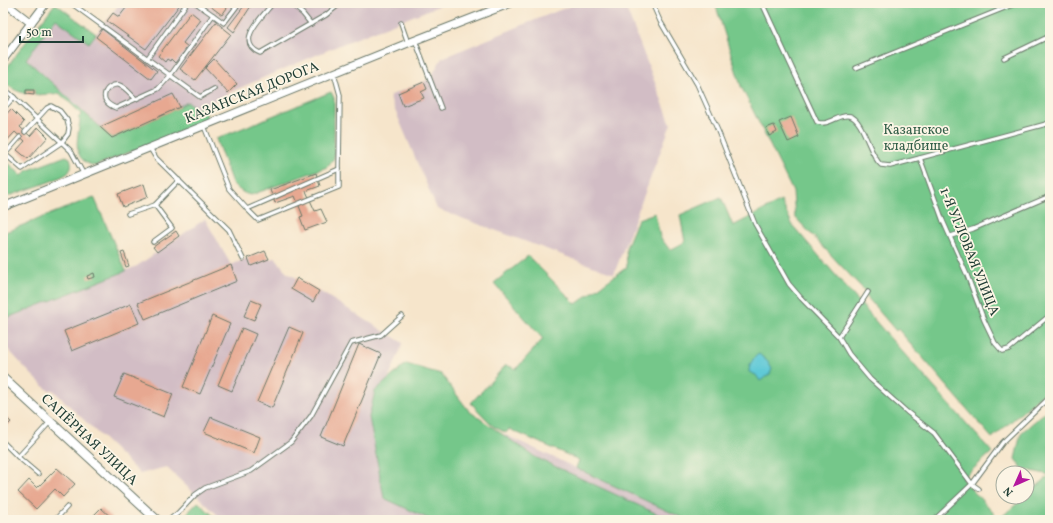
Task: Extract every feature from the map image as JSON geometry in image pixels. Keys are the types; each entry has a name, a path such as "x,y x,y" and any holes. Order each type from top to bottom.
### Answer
{"street":[{"path":"5,3 31,23"},
{"path":"3,60 46,3"},
{"name":"КАЗАНСКАЯ ДОРОГА","path":"3,207 511,3"},
{"name":"САПЁРНАЯ УЛИЦА","path":"3,378 157,520"}],"lane":[{"path":"70,3 200,97 214,89"},
{"path":"147,59 187,3"},
{"path":"196,3 224,23 236,6 232,3"},
{"path":"272,3 250,32 248,38 249,44 254,51 260,53 326,15 341,3"},
{"path":"290,3 303,14 311,24"},
{"path":"652,3 660,21 697,84 718,131 754,224 789,284 800,298 839,337 850,354 870,379 907,412 934,433 972,484 979,489"},
{"path":"762,3 817,122 825,123 844,116 854,118 859,124 873,157 881,165 890,166 1050,124"},
{"path":"856,68 1017,3"},
{"path":"136,99 118,85 111,86 104,95 104,100 109,106 116,108 136,99 158,89 170,76 213,15"},
{"path":"401,23 412,42 441,108"},
{"path":"1004,58 1050,36"},
{"path":"204,126 229,189 258,220 339,187 340,95 334,73"},
{"path":"3,87 71,151 84,175"},
{"path":"3,109 14,97"},
{"path":"20,137 4,153 22,169 62,142 68,134 69,128 67,120 60,111 51,106 37,118 25,132"},
{"path":"150,148 156,158 229,230 243,259"},
{"name":"1-Я УГЛОВАЯ УЛИЦА","path":"920,158 943,221 995,343 1002,351 1009,349 1050,315"},
{"path":"247,209 339,169"},
{"path":"128,214 155,205 178,180"},
{"path":"950,236 973,229 1050,196"},
{"path":"153,242 172,228 155,205"},
{"path":"839,337 868,292"},
{"path":"169,520 178,513 195,494 206,488 251,471 291,442 311,416 351,343 381,335 402,316"},
{"path":"934,520 972,484 1003,442 1050,397"},
{"path":"18,456 50,422"},
{"path":"4,443 38,474"},
{"path":"56,520 67,507"}],"shaded area":[{"path":"120,3 446,3 342,44 235,90 196,110 180,107 112,138 26,59 56,19 89,43"},
{"path":"577,3 624,3 671,124 614,274 437,209 389,96 430,79 442,58"},
{"path":"205,219 231,265 265,251 269,259 276,258 286,272 403,343 388,380 687,520 223,520 166,467 140,474 53,390 48,390 31,374 3,344 4,319 137,266"}],"green space":[{"name":"Казанское кладбище","path":"715,3 1050,3 1050,388 992,438 898,329 896,331 867,297 865,291 795,217 793,192 741,86"},
{"path":"56,4 96,34 89,43 56,19 26,59 112,138 188,102 196,109 203,106 206,114 204,122 95,166 87,163 82,159 77,148 80,120 78,118 82,114 59,93 54,95 34,95 34,90 26,90 26,94 10,87 3,78 4,72 10,63"},
{"path":"331,92 334,98 334,158 327,167 251,195 243,192 232,183 216,139"},
{"path":"66,156 70,158 71,162 71,167 68,173 47,183 3,198 3,158 22,176 26,171"},
{"path":"94,197 126,271 4,319 3,323 3,233"},
{"path":"721,197 733,226 781,201 793,226 992,452 962,479 999,519 1016,505 1035,505 1035,488 1050,475 1050,520 687,520 576,468 579,460 509,429 506,433 493,426 471,403 506,365 516,369 543,339 494,283 528,256 576,304 627,267 626,248 638,219 655,213 660,237 670,250 685,242 680,215"},
{"path":"406,364 441,374 469,411 535,457 670,520 431,520 384,498 369,417 375,391"},
{"path":"1050,408 1050,475 1035,472 1035,465 1020,465 1015,459 1021,433"},
{"path":"198,502 218,520 181,520"}],"water":[{"path":"759,354 768,362 772,369 770,374 760,381 756,375 749,372 752,362"}],"building":[{"path":"130,3 181,3 146,49 107,21 113,13 119,17"},
{"path":"206,3 226,3 229,5 222,15"},
{"path":"240,3 253,3 234,32 228,27 244,6"},
{"path":"303,3 315,3 310,9"},
{"path":"191,12 201,20 183,43 188,47 175,63 171,59 170,61 167,59 165,62 158,56"},
{"path":"216,22 231,34 195,80 180,69"},
{"path":"102,29 157,71 151,79 96,37"},
{"path":"214,59 237,84 228,93 205,68"},
{"path":"424,82 427,89 421,92 424,98 403,106 398,93"},
{"path":"26,90 34,90 34,95 26,94"},
{"path":"173,94 180,107 112,138 100,127"},
{"path":"11,109 24,122 20,127 30,136 38,127 48,137 28,159 17,150 25,141 15,132 3,145 3,118"},
{"path":"791,117 799,137 788,142 779,122"},
{"path":"774,125 777,132 769,136 766,128"},
{"path":"316,173 320,186 306,191 315,211 321,209 327,222 305,230 300,217 303,216 295,196 275,203 270,190"},
{"path":"144,184 148,197 123,207 118,194"},
{"path":"176,231 179,236 157,252 153,247"},
{"path":"265,251 269,259 251,266 248,258"},
{"path":"124,252 129,266 126,267 121,253"},
{"path":"231,265 237,281 145,319 138,303"},
{"path":"94,273 95,277 88,279 87,276"},
{"path":"297,278 319,291 313,302 291,289"},
{"path":"251,300 261,304 254,320 244,316"},
{"path":"131,304 139,323 72,351 64,331"},
{"path":"212,316 230,324 200,394 183,387"},
{"path":"289,327 303,333 272,408 257,402"},
{"path":"242,328 256,334 232,391 218,385"},
{"path":"359,344 381,354 343,446 321,437"},
{"path":"124,374 173,394 164,417 114,397"},
{"path":"3,415 11,422 3,430"},
{"path":"211,417 260,437 254,453 204,432"},
{"path":"57,468 75,484 63,497 55,489 36,509 18,492 29,480 37,488"},
{"path":"101,508 114,520 91,520 90,519"}]}
